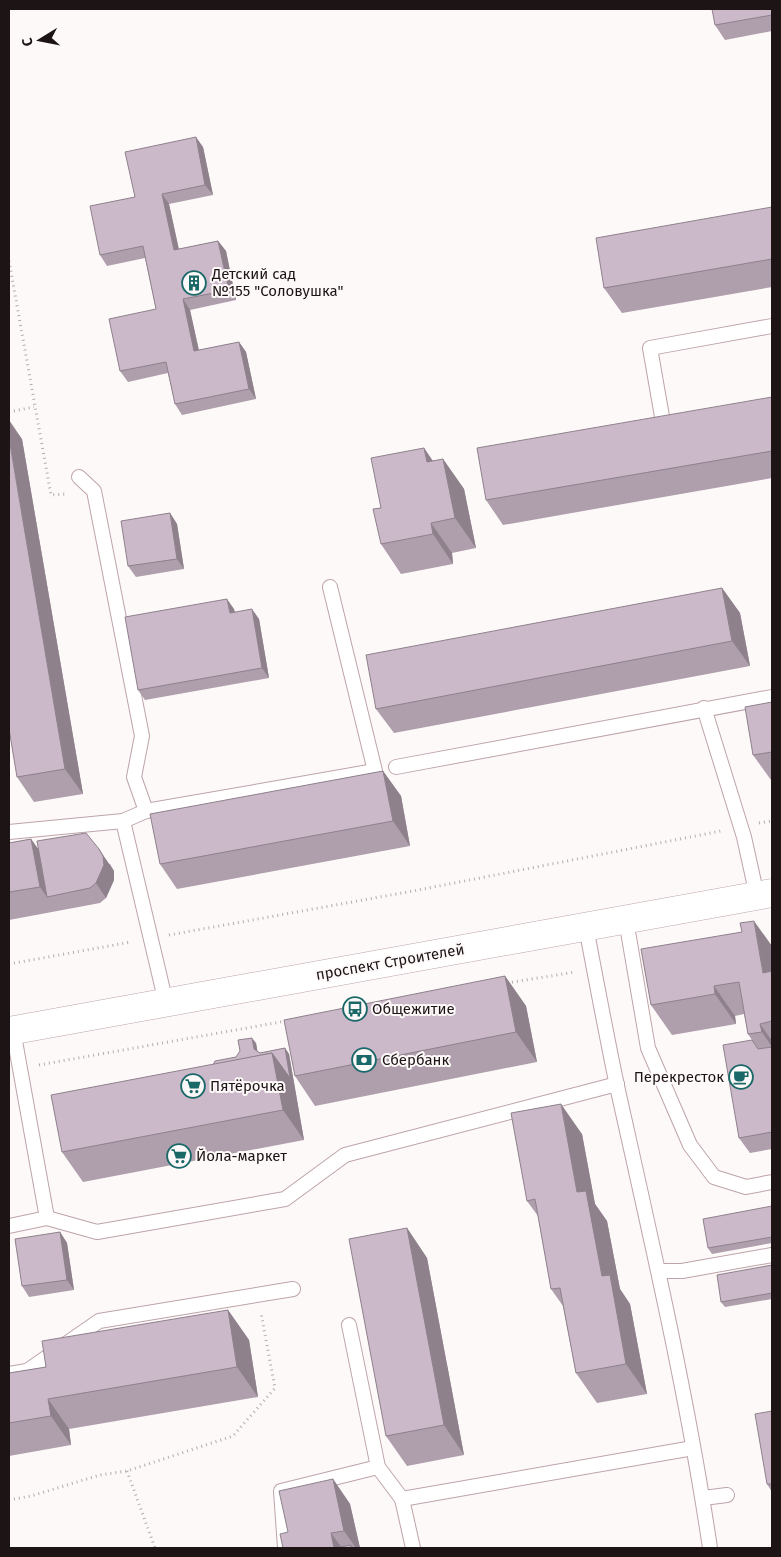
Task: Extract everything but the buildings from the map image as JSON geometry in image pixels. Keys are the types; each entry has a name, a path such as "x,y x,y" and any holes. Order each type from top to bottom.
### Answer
{"main road":[{"name":"проспект Строителей","path":"11,1031 764,894"}],"lane":[{"path":"664,428 650,348 772,326"},
{"path":"79,477 94,491 142,736 134,777 146,811"},
{"path":"9,832 123,821 146,811 375,771 330,587"},
{"path":"396,767 704,708 772,697"},
{"path":"704,708 764,894"},
{"path":"123,821 166,1003"},
{"path":"626,920 648,1048 690,1145 714,1177 746,1186 772,1182"},
{"path":"586,927 617,1084 659,1271 703,1498 710,1548"},
{"path":"11,1031 20,1068 47,1218"},
{"path":"9,1226 47,1218 97,1232 285,1199 345,1155 617,1084"},
{"path":"659,1271 682,1271 772,1255"},
{"path":"9,1374 27,1371 99,1321 293,1289"},
{"path":"349,1325 378,1466 402,1499 413,1548"},
{"path":"402,1499 693,1448"},
{"path":"285,1548 281,1491 378,1466"},
{"path":"703,1498 727,1495"}],"path":[{"path":"9,261 51,495 94,491"},
{"path":"9,412 34,407"},
{"path":"9,964 403,892 772,821"},
{"path":"498,985 594,968"},
{"path":"20,1068 295,1019"},
{"path":"9,1500 31,1496 100,1475 127,1470 233,1436 276,1388 257,1295"},
{"path":"127,1470 155,1548"}],"place":[{"name":"Детский сад №155 \"Соловушка\"","path":"194,283"},
{"name":"Общежитие","path":"355,1009"},
{"name":"Сбербанк","path":"364,1060"},
{"name":"Перекресток","path":"741,1077"},
{"name":"Пятёрочка","path":"193,1086"},
{"name":"Йола-маркет","path":"179,1156"}]}
